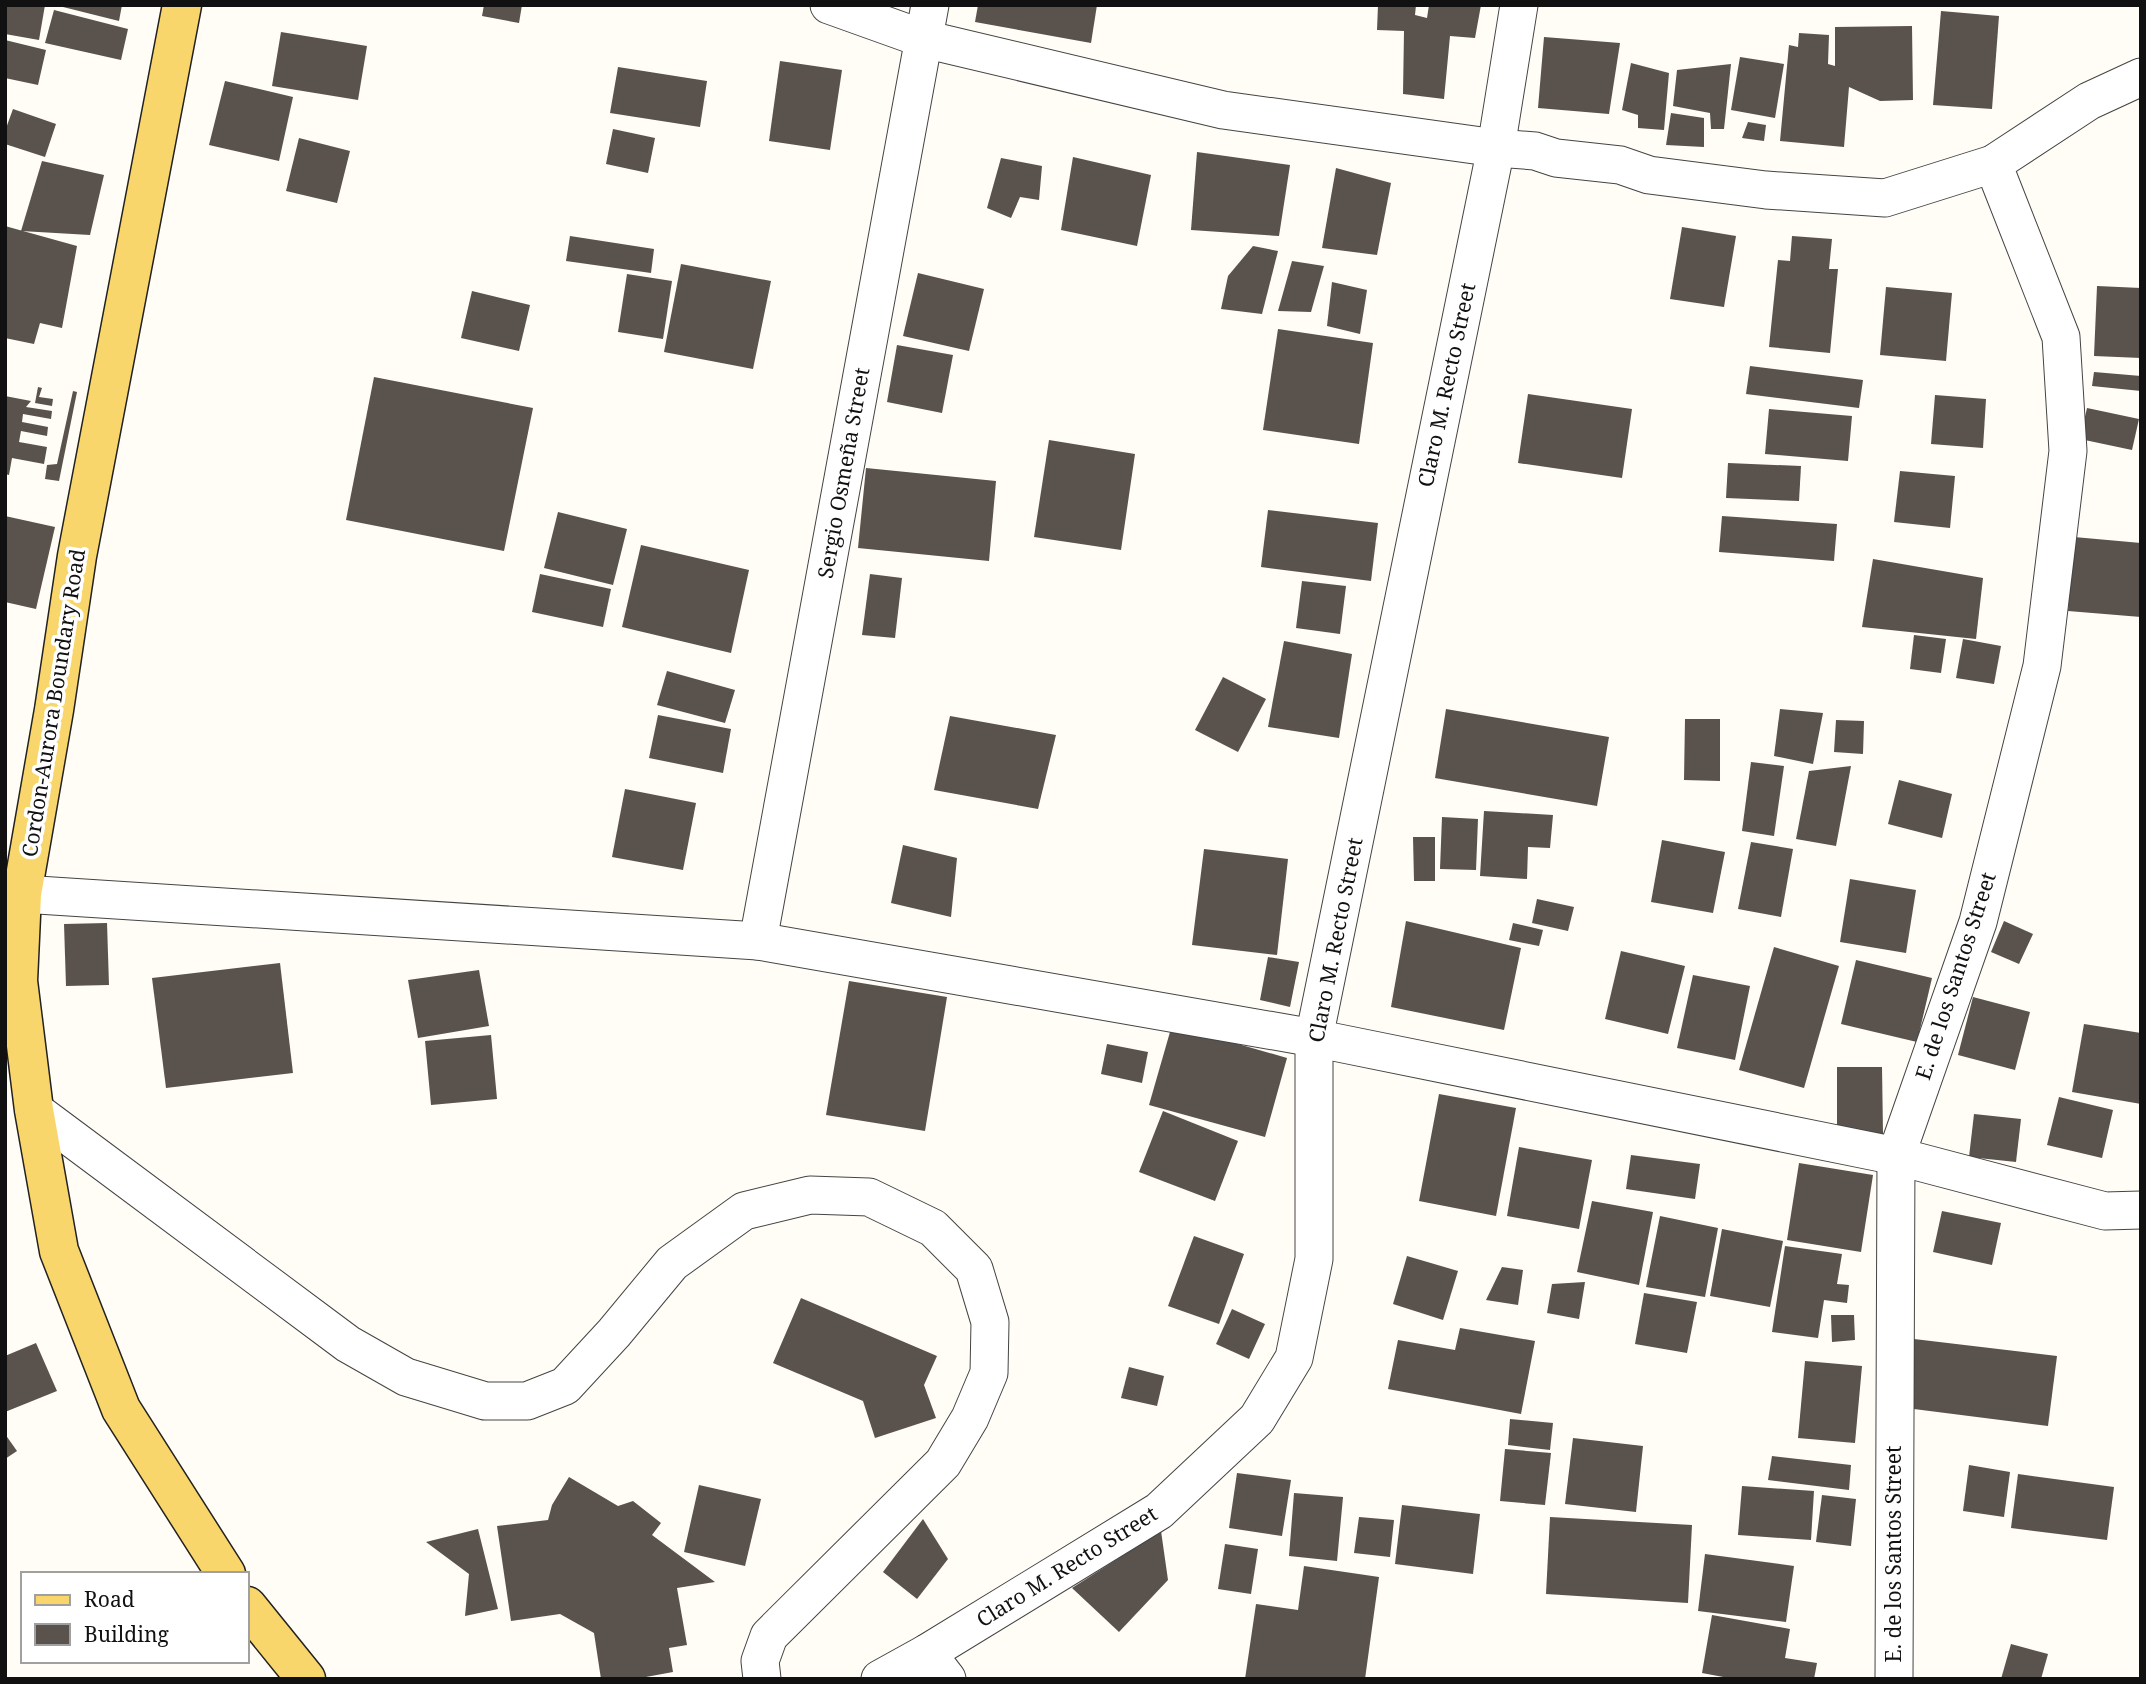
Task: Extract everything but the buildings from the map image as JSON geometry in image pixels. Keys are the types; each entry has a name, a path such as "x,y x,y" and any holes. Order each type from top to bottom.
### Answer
{"main road":[{"name":"Cordon-Aurora Boundary Road","path":"182,5 77,556 22,894 18,981 34,1110 59,1251 121,1409 225,1572"},
{"path":"248,1607 306,1679"}],"street":[{"path":"830,5 927,22 1223,110 1496,148 1535,151 1556,158 1620,166 1649,175 1766,190 1885,198 1993,164 2089,101 2141,77"},
{"name":"Claro M. Recto Street","path":"880,1679 937,1666 1159,1511 1257,1419 1294,1357 1314,1259 1314,1038 1496,148 1519,5"},
{"name":"Sergio Osmeña Street","path":"758,941 927,22"},
{"name":"E. de los Santos Street","path":"1894,1679 1896,1156 1978,922 2042,666 2068,451 2061,337 1993,164"},
{"path":"22,894 758,941 1314,1038 1896,1156 2105,1211 2141,1210"},
{"path":"34,1110 348,1344 405,1377 485,1401 527,1401 565,1386 614,1333 672,1263 744,1211 810,1195 869,1197 933,1228 974,1269 990,1322 989,1373 970,1418 943,1462 769,1636 760,1661 762,1679"}]}
